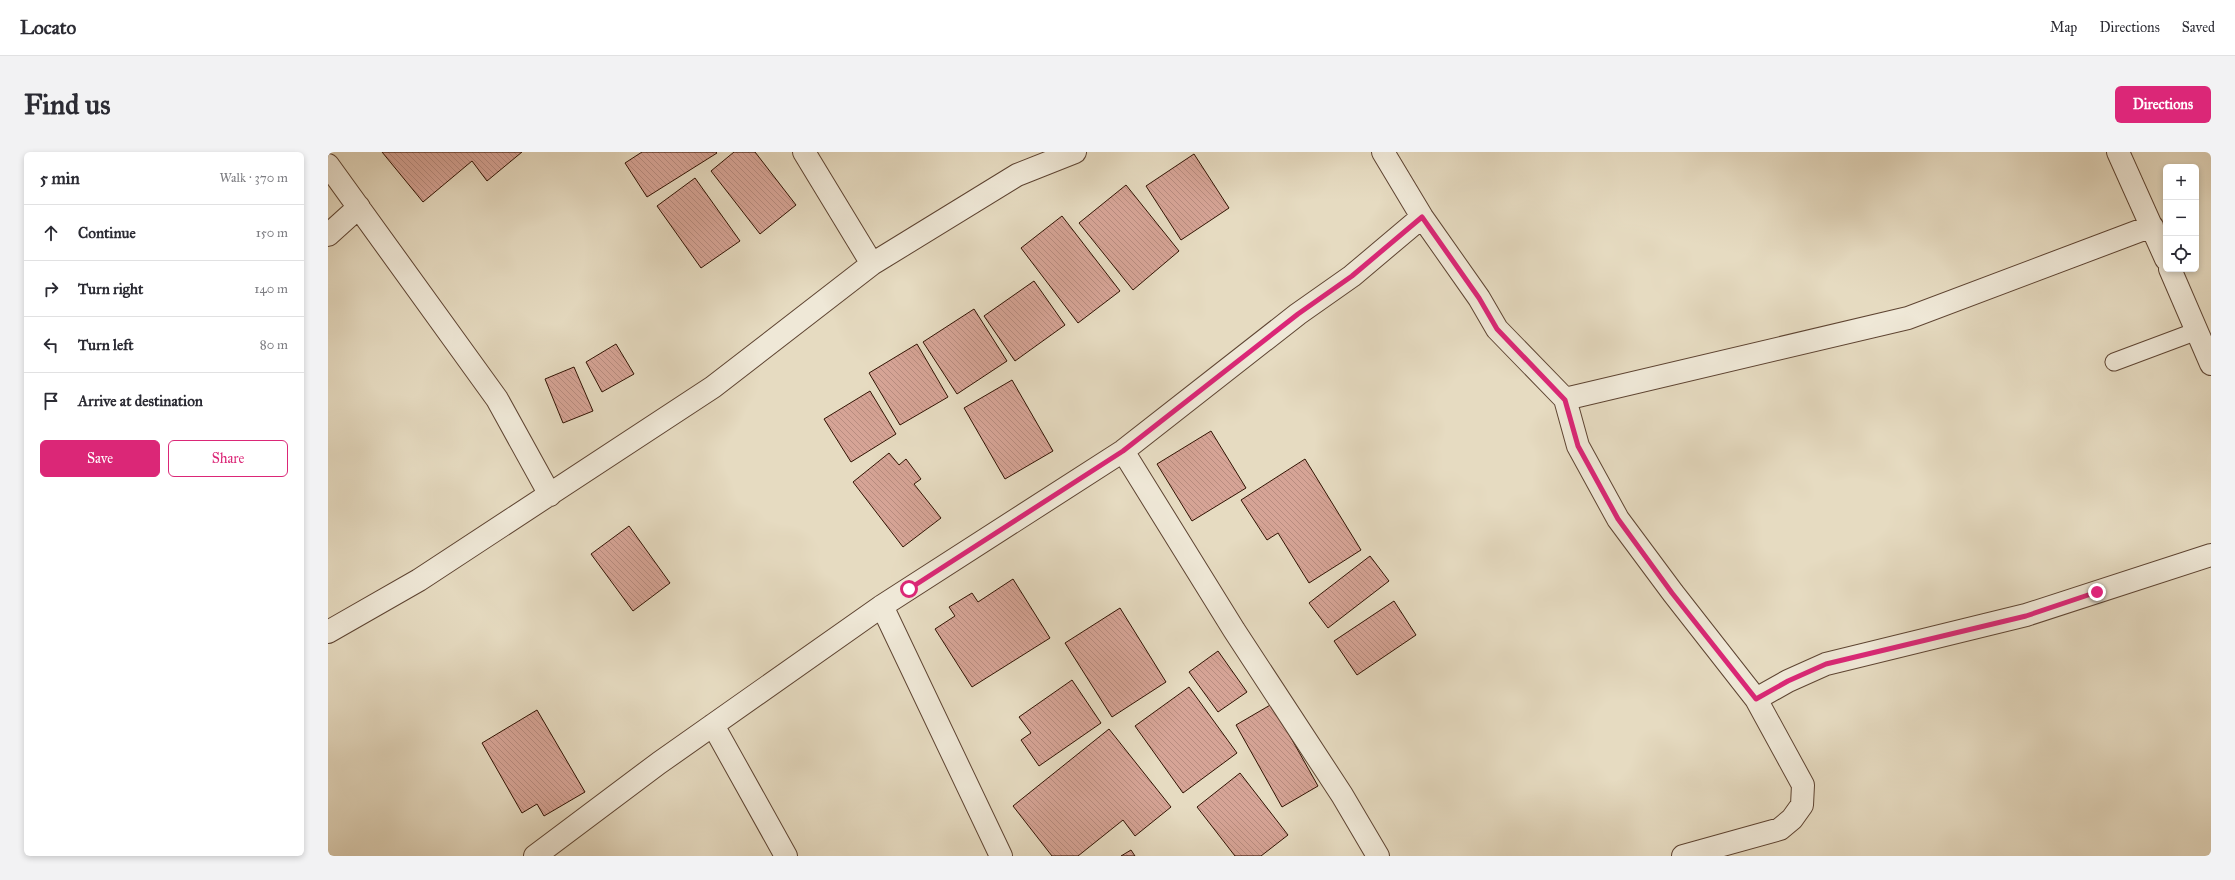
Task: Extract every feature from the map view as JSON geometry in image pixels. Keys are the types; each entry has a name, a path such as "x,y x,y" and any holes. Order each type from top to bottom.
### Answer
{"street":[{"path":"804,152 872,264"},
{"path":"328,632 419,580 550,496 713,387 872,264 1017,175 1074,152"},
{"path":"1383,152 1422,217 1479,298 1497,329 1565,400 1578,446 1618,519 1672,593 1756,699 1803,785 1802,805 1792,820 1780,829 1683,856"},
{"path":"2118,152 2163,252"},
{"path":"328,165 496,398 550,496"},
{"path":"328,235 359,206"},
{"path":"535,856 713,725 882,606 1123,451 1298,314 1352,276 1422,217"},
{"path":"1565,400 1908,318 2152,226"},
{"path":"2171,272 2211,364"},
{"path":"1123,451 1234,630 1342,796 1378,856"},
{"path":"1756,699 1788,681 1826,664 2026,616 2211,555"},
{"path":"882,606 1001,856"},
{"path":"713,725 786,856"}],"lane":[{"path":"2114,362 2197,331"}],"building":[{"path":"382,152 522,152 487,181 472,161 423,202"},
{"path":"642,152 717,153 647,197 625,163"},
{"path":"734,152 755,152 796,205 760,234 711,171"},
{"path":"1194,154 1229,208 1181,240 1146,186"},
{"path":"695,178 740,241 701,268 657,206"},
{"path":"1126,185 1179,251 1133,290 1079,223"},
{"path":"1062,216 1120,291 1078,323 1021,248"},
{"path":"1034,281 1065,325 1015,361 984,316"},
{"path":"974,309 1007,361 957,394 923,342"},
{"path":"616,344 634,374 602,392 586,362"},
{"path":"917,344 948,397 900,425 869,373"},
{"path":"574,367 593,411 563,423 545,379"},
{"path":"1012,380 1053,451 1005,479 964,408"},
{"path":"870,391 896,434 851,462 824,419"},
{"path":"1211,431 1246,488 1192,521 1157,464"},
{"path":"889,453 899,465 906,459 921,479 914,484 941,518 903,547 853,482"},
{"path":"1305,459 1361,550 1309,583 1278,533 1267,540 1241,500"},
{"path":"629,526 670,583 633,611 591,554"},
{"path":"1370,556 1389,581 1328,628 1309,603"},
{"path":"1013,579 1050,638 972,687 935,629 955,616 949,607 972,593 978,602"},
{"path":"1394,601 1416,635 1357,675 1334,641"},
{"path":"1120,608 1166,682 1112,717 1065,643"},
{"path":"1218,651 1247,692 1218,712 1189,672"},
{"path":"1072,680 1101,723 1039,766 1021,740 1031,733 1019,717"},
{"path":"1189,687 1237,753 1183,793 1135,726"},
{"path":"1272,704 1318,786 1282,807 1236,725"},
{"path":"537,710 585,792 544,816 537,804 522,813 482,743"},
{"path":"1109,729 1171,807 1135,836 1123,820 1078,856 1052,856 1013,806"},
{"path":"1240,773 1288,835 1261,856 1235,856 1197,807"},
{"path":"1131,850 1135,856 1121,856"}],"route":[{"path":"909,589 1123,451 1298,314 1352,276 1422,217 1448,251 1479,298 1497,329 1525,360 1543,376 1565,400 1578,446 1593,477 1618,519 1672,593 1756,699 1788,681 1826,664 2026,616 2097,592"}]}
